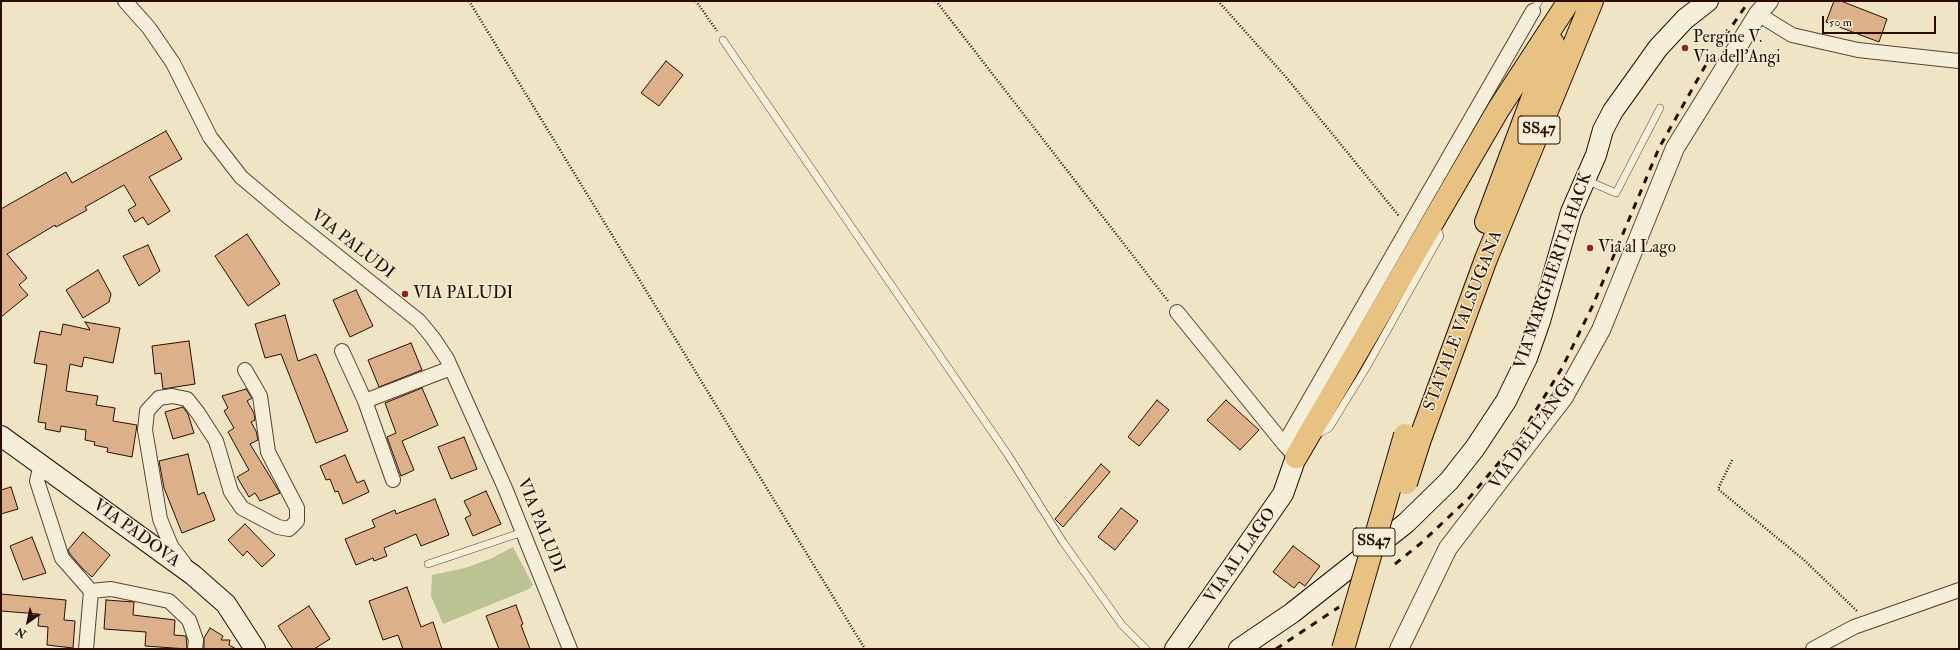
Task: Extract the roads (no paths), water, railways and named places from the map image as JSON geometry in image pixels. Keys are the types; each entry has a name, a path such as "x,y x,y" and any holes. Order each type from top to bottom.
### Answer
{"highway":[{"path":"1295,447 1434,220 1498,110 1569,1"},
{"name":"STATALE VALSUGANA","path":"1343,649 1412,437 1569,1"},
{"name":"STATALE VALSUGANA","path":"1356,649 1412,437 1592,1"}],"main road":[{"name":"VIA MARGHERITA HACK","path":"1240,649 1292,613 1406,523 1449,481 1475,448 1506,401 1527,358 1540,321 1571,212 1584,179 1596,156 1603,130 1635,79 1658,48 1685,19 1709,1"},
{"name":"VIA PADOVA","path":"1,436 192,575 226,604 255,649"},
{"name":"VIA AL LAGO","path":"1184,646 1283,494 1295,447"}],"street":[{"name":"VIA PALUDI","path":"125,1 149,28 173,63 210,137 241,178 419,321 433,338 451,368 505,488 570,649"},
{"path":"1177,312 1295,447 1409,226 1536,6"},
{"path":"1764,8 1792,35 1858,50 1959,60"},
{"name":"VIA DELL'ANGI","path":"1399,649 1448,548 1564,397 1601,330 1674,148 1764,8"},
{"path":"342,351 365,401 392,480"},
{"path":"365,401 451,368"},
{"path":"192,575 171,546 160,519 145,430 147,411 159,398 172,396 187,400 198,413 216,441 231,492 242,508 278,527 289,529 298,521 297,508 268,452 260,396 245,370"},
{"path":"41,464 37,481 62,558 91,592 86,649"},
{"path":"91,592 111,589 169,601 190,620 196,640 195,649"},
{"path":"1813,649 1854,627 1959,590"}],"lane":[{"path":"723,40 1008,455 1063,542 1122,625 1146,649"},
{"path":"1584,179 1616,193 1660,108"},
{"path":"428,564 523,532"}],"railway":[{"path":"1395,564 1420,544 1470,497 1517,441 1562,368 1593,305 1659,148 1708,61 1749,1"},
{"path":"1276,649 1339,607"}],"place":[{"name":"Pergine V. Via dell'Angi","path":"1685,48"},
{"name":"Via al Lago","path":"1590,248"},
{"name":"VIA PALUDI","path":"405,294"}]}
